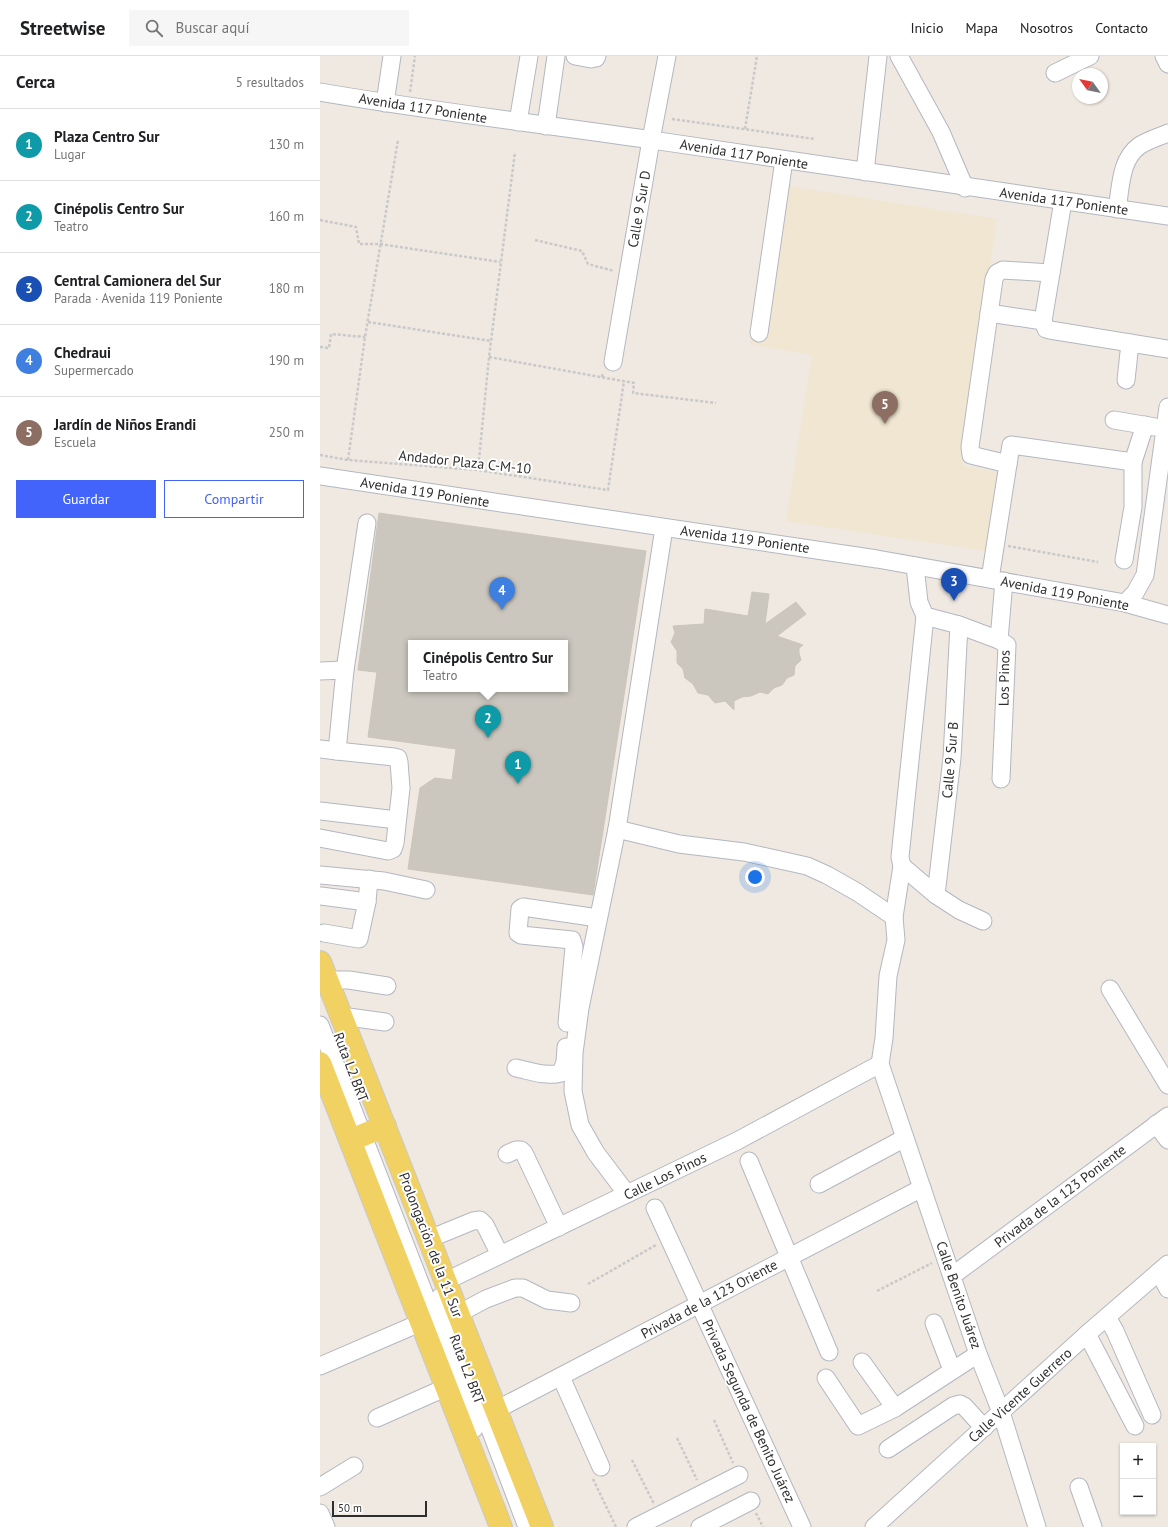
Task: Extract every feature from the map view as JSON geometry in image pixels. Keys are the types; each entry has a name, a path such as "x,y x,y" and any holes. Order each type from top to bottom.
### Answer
{"main road":[{"name":"Prolongación de la 11 Sur","path":"322,977 341,1016 369,1133 422,1322 501,1527"},
{"name":"Prolongación de la 11 Sur","path":"320,1063 369,1133 429,1239 542,1527"}],"street":[{"path":"385,103 392,56"},
{"path":"518,122 529,56"},
{"path":"546,126 556,56"},
{"path":"575,56 590,59 597,57"},
{"name":"Calle 9 Sur D","path":"613,362 667,56"},
{"path":"865,172 878,56"},
{"path":"900,56 941,132 965,188"},
{"path":"1055,73 1090,56"},
{"path":"1164,56 1168,64"},
{"name":"Avenida 117 Poniente","path":"320,92 385,103 651,140 965,188 1168,216"},
{"path":"1117,209 1124,166 1130,155 1140,146 1168,133"},
{"path":"759,333 784,160"},
{"path":"1064,201 1043,321 1046,329 1168,349"},
{"path":"1008,464 971,455 970,447 994,279 997,273 1002,270 1051,273"},
{"path":"989,312 1043,321"},
{"path":"1126,380 1130,343"},
{"path":"1124,603 1135,593 1146,575 1164,467 1165,428 1168,407"},
{"path":"1114,420 1165,428"},
{"path":"1124,560 1133,507 1133,462 1145,425"},
{"name":"Los Pinos","path":"1001,779 1007,645 999,640 996,544 1011,445 1133,462"},
{"name":"Avenida 119 Poniente","path":"320,476 877,559 1124,603 1168,615"},
{"path":"320,838 388,851 393,848 395,843 401,788 398,758 328,750 345,670 367,523"},
{"path":"627,1194 596,1153 580,1125 573,1091 574,1053 580,1008 617,829 664,528"},
{"path":"880,1064 884,1038 888,976 896,940 894,917 902,866 900,857 925,616 919,602 915,566"},
{"path":"925,616 959,625 999,640"},
{"name":"Calle 9 Sur B","path":"936,895 952,758 959,625"},
{"path":"320,671 345,670"},
{"path":"320,811 397,820"},
{"path":"617,829 679,844 744,852 807,866 828,875 857,892 894,917"},
{"path":"902,866 936,895 959,910 983,922"},
{"path":"320,874 369,880 426,890"},
{"path":"324,933 360,938 367,902 369,880"},
{"path":"320,896 367,902"},
{"path":"516,1068 541,1074 554,1075 561,1073 565,1062 574,955 572,940 524,936 518,933 521,908 523,907 598,918"},
{"path":"322,977 387,986"},
{"name":"Ruta L2 BRT","path":"322,977 369,1133 424,1293 510,1527"},
{"path":"1110,989 1168,1085"},
{"path":"341,1016 385,1022"},
{"name":"Ruta L2 BRT","path":"320,1025 369,1133 527,1527"},
{"name":"Calle Benito Juárez","path":"880,1064 978,1354 1001,1412 1037,1527"},
{"name":"Calle Los Pinos","path":"446,1281 737,1141 880,1064"},
{"path":"1162,1120 1168,1140"},
{"name":"Privada de la 123 Poniente","path":"952,1276 1162,1120"},
{"path":"819,1184 905,1138"},
{"path":"507,1154 516,1150 521,1150 524,1153 560,1227"},
{"path":"749,1161 828,1352"},
{"name":"Privada de la 123 Oriente","path":"496,1410 922,1188"},
{"name":"Privada Segunda de Benito Juárez","path":"656,1208 802,1527"},
{"path":"429,1239 473,1221 480,1220 485,1225 500,1255"},
{"path":"1164,1268 1168,1289"},
{"name":"Calle Vicente Guerrero","path":"874,1527 1087,1334 1164,1268"},
{"path":"458,1314 486,1298 515,1288 523,1288 547,1300 571,1303"},
{"path":"1107,1317 1115,1331 1152,1415"},
{"path":"320,1366 422,1322"},
{"path":"934,1323 952,1370"},
{"path":"1087,1334 1135,1426"},
{"path":"826,1378 858,1426 895,1408 978,1354"},
{"path":"862,1362 895,1408"},
{"path":"561,1377 597,1473"},
{"path":"377,1418 447,1387"},
{"path":"888,1449 953,1406 960,1404 964,1406 984,1428"},
{"path":"320,1487 354,1466"},
{"path":"636,1527 739,1475"},
{"path":"1079,1487 1093,1527"},
{"path":"700,1527 718,1523 751,1501"},
{"path":"320,1513 326,1527"}],"path":[{"path":"408,106 415,56"},
{"path":"746,129 757,56"},
{"path":"672,119 815,139"},
{"path":"348,460 365,337 398,140"},
{"path":"478,470 500,262 515,152"},
{"path":"320,220 356,227 360,244 380,244 500,262"},
{"path":"535,240 582,252 588,264 618,272"},
{"path":"368,322 491,341"},
{"path":"320,347 329,348 332,334 365,337"},
{"path":"489,357 634,383 633,393 716,403"},
{"name":"Andador Plaza C-M-10","path":"320,455 348,460 478,470 608,490 624,381"},
{"path":"996,544 1098,562"},
{"path":"588,1284 669,1238"},
{"path":"877,1291 945,1256"},
{"path":"677,1438 703,1493"},
{"path":"632,1460 660,1515"},
{"path":"597,1473 616,1527"}],"shaded area":[{"path":"776,184 997,219 962,466 998,472 986,551 786,521 812,355 750,344"}],"building":[{"path":"379,513 646,551 623,702 541,692 568,692 568,640 408,640 408,676 358,670"},
{"path":"752,592 769,594 765,624 796,602 806,614 777,636 803,645 799,648 801,660 795,666 794,675 787,678 782,685 774,688 768,694 760,692 734,701 734,710 725,701 715,703 708,695 698,693 693,684 685,678 683,669 677,663 677,651 671,642 675,633 673,626 704,624 705,609 748,616"},
{"path":"377,672 408,676 408,692 541,692 623,702 593,895 408,869 420,788 435,778 452,780 456,749 368,737"}],"place":[{"name":"Jardín de Niños Erandi","path":"885,424"},
{"name":"Central Camionera del Sur","path":"954,601"},
{"name":"Chedraui","path":"502,610"},
{"name":"Cinépolis Centro Sur","path":"488,738"},
{"name":"Plaza Centro Sur","path":"518,784"}]}
